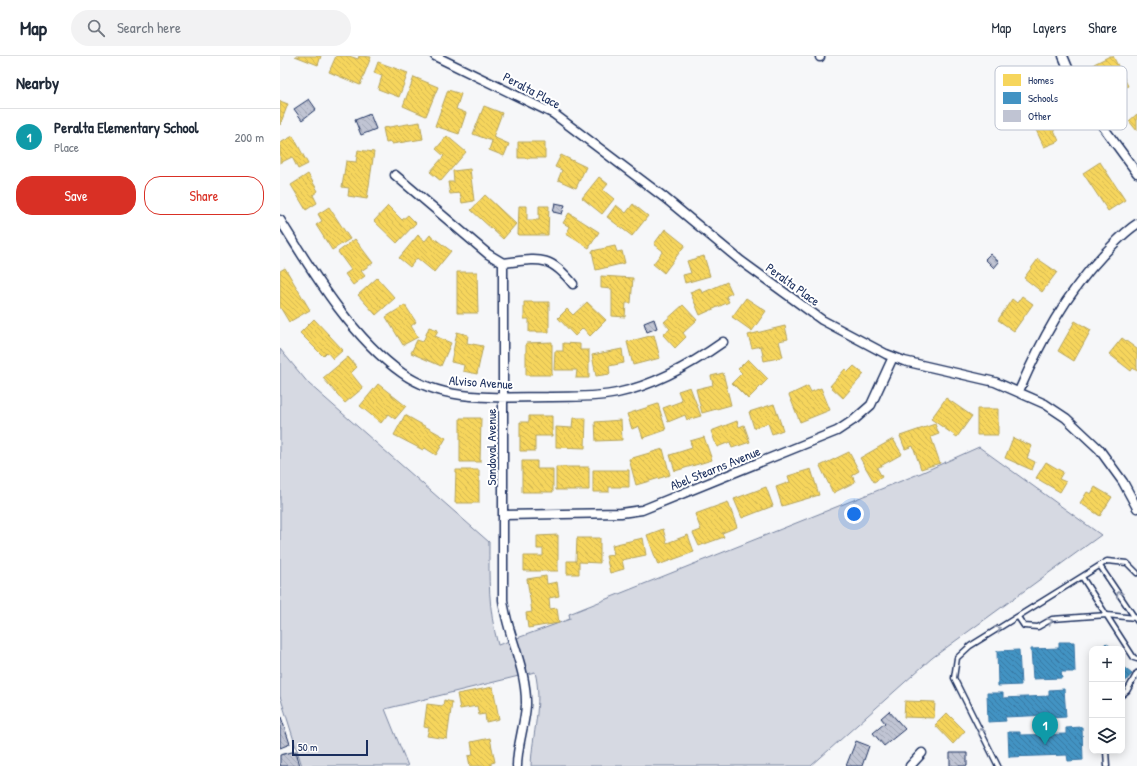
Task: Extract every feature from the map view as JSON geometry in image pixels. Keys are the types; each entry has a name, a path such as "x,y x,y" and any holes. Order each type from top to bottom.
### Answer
{"street":[{"name":"Peralta Place","path":"435,56 554,114 665,198 741,261 822,320 893,357 938,370 984,379 1019,391 1045,404 1066,418 1099,449 1123,482 1137,508"},
{"path":"1063,56 1067,66"},
{"path":"1106,130 1137,172"},
{"path":"395,175 488,254 503,263 546,261 562,270 573,284"},
{"name":"Alviso Avenue","path":"280,220 337,305 356,329 391,365 418,382 447,393 461,396 503,397 596,396 618,393 664,376 695,362 722,342"},
{"path":"1019,391 1040,344 1056,315 1088,270 1116,241 1137,224"},
{"name":"Sandoval Avenue","path":"503,263 502,600 505,618 524,678 526,705 517,755 517,766"},
{"name":"Abel Stearns Avenue","path":"502,515 621,513 642,510 683,494 838,431 871,405 893,357"},
{"path":"910,766 922,753"}],"lane":[{"path":"998,766 954,678 957,658 970,646 1107,561 1127,564 1137,573"},
{"path":"1100,566 1136,620"},
{"path":"1082,577 1134,658 1137,659"},
{"path":"1018,617 1024,626 1038,627 1052,619 1107,615 1136,620"},
{"path":"1125,693 1137,673"},
{"path":"1106,754 1107,766"}],"shaded area":[{"path":"280,349 309,384 489,542 489,582 492,619 498,645 570,619 569,614 921,473 979,447 1101,535 932,658 811,766 531,766 538,707 535,672 385,709 408,766 302,766 280,696"}],"building: Homes":[{"path":"295,56 321,56 318,65"},
{"path":"336,56 349,56 358,59 359,56 371,57 360,85 329,72"},
{"path":"1113,56 1118,66 1095,66 1094,64"},
{"path":"378,62 408,73 399,97 378,89 382,76 374,73"},
{"path":"414,77 438,87 426,116 403,106"},
{"path":"448,90 461,94 456,109 466,113 459,134 435,126"},
{"path":"280,101 288,104 280,125"},
{"path":"484,106 502,113 493,137 509,144 504,156 489,150 492,141 473,134"},
{"path":"1137,114 1137,131 1129,121"},
{"path":"420,122 423,139 392,144 392,142 386,143 383,128"},
{"path":"1036,130 1054,130 1059,141 1044,147"},
{"path":"293,136 308,164 298,169 292,157 280,163 280,143"},
{"path":"447,136 466,152 441,181 430,172 444,156 436,149"},
{"path":"518,142 545,142 545,158 518,158"},
{"path":"358,150 374,152 367,199 348,196 349,188 342,187 346,161 356,162"},
{"path":"561,155 586,167 576,188 558,180 562,170 555,167"},
{"path":"1100,162 1125,200 1108,211 1083,173"},
{"path":"470,169 474,201 462,203 460,193 450,194 448,182 454,182 453,171"},
{"path":"308,174 318,191 313,195 317,203 306,210 291,185"},
{"path":"599,177 608,184 603,190 614,199 602,214 582,198"},
{"path":"485,195 516,224 503,239 471,210"},
{"path":"633,204 648,216 632,236 607,217 616,205 626,213"},
{"path":"388,206 402,220 408,215 416,223 397,243 374,221"},
{"path":"519,206 527,206 527,220 539,220 539,206 549,206 548,235 518,235"},
{"path":"329,207 350,239 332,250 316,225 322,221 318,214"},
{"path":"569,213 599,232 589,248 566,234 570,227 563,223"},
{"path":"665,229 685,245 664,273 653,264 663,251 654,244"},
{"path":"418,235 425,241 430,235 451,251 434,272 417,258 410,267 399,258"},
{"path":"355,239 373,263 361,271 365,276 353,285 345,274 351,270 338,252"},
{"path":"615,246 617,252 622,251 625,263 596,270 592,251"},
{"path":"704,256 710,276 685,283 683,275 691,273 687,261"},
{"path":"1038,259 1057,272 1042,292 1024,278"},
{"path":"285,268 310,310 289,322 280,307 280,271"},
{"path":"457,272 477,272 478,313 457,313"},
{"path":"601,276 633,278 631,303 626,303 625,317 612,316 612,289 601,288"},
{"path":"377,278 395,298 376,315 358,295"},
{"path":"727,282 732,293 726,296 729,302 700,315 690,292 700,288 702,293"},
{"path":"1022,296 1033,304 1014,331 998,320 1012,299 1017,303"},
{"path":"746,298 766,311 752,331 732,317"},
{"path":"524,302 549,302 549,332 529,332 529,319 524,319"},
{"path":"587,302 606,320 590,336 583,328 575,336 558,318 567,309 573,315"},
{"path":"405,305 416,322 411,326 418,337 403,345 386,317"},
{"path":"683,305 697,320 683,333 686,337 675,348 663,335 670,329 664,322"},
{"path":"314,319 343,350 333,359 327,352 323,356 300,333"},
{"path":"1075,321 1091,330 1074,361 1058,351"},
{"path":"785,326 788,339 779,341 783,357 764,361 761,346 752,348 748,335"},
{"path":"429,327 438,330 435,336 451,343 441,366 411,353 417,340 423,342"},
{"path":"457,332 468,335 467,343 483,346 477,374 463,371 464,365 451,362"},
{"path":"654,335 660,358 633,365 627,342"},
{"path":"1122,338 1137,349 1137,371 1133,368 1131,371 1109,354"},
{"path":"552,342 552,375 526,375 526,343"},
{"path":"563,343 580,344 580,350 589,350 589,378 576,378 577,370 554,370 555,351 563,351"},
{"path":"622,349 624,363 609,366 610,374 596,376 592,355"},
{"path":"348,357 357,367 351,373 363,388 345,403 323,378"},
{"path":"748,359 768,379 748,399 732,383 742,373 738,369"},
{"path":"854,366 864,374 843,398 830,386 845,369 848,372"},
{"path":"723,373 731,405 702,413 696,389 713,385 711,376"},
{"path":"378,384 406,406 395,419 388,414 381,423 360,406"},
{"path":"808,386 811,392 821,388 830,410 800,422 789,395"},
{"path":"690,387 701,416 687,420 685,415 668,422 663,408 682,401 678,391"},
{"path":"946,398 972,416 957,437 931,419"},
{"path":"658,404 666,430 643,438 639,426 632,429 627,414"},
{"path":"774,404 783,430 772,434 768,423 754,428 749,412"},
{"path":"977,409 998,409 998,435 977,435"},
{"path":"405,415 446,438 436,455 425,448 423,450 394,435"},
{"path":"529,416 552,416 552,436 535,436 535,451 520,451 520,422 529,422"},
{"path":"460,418 481,418 480,462 460,462"},
{"path":"573,418 586,418 585,448 556,447 556,427 572,428"},
{"path":"621,420 622,440 596,441 595,422"},
{"path":"737,421 739,427 744,425 750,442 732,448 730,442 717,447 711,431"},
{"path":"935,424 939,434 931,437 940,463 921,469 913,446 905,449 900,436"},
{"path":"704,437 712,460 675,471 670,455 692,448 690,441"},
{"path":"1013,438 1032,446 1027,458 1035,462 1032,470 1005,458"},
{"path":"893,439 902,454 877,468 882,477 874,482 860,458"},
{"path":"663,449 670,475 636,485 629,459"},
{"path":"849,452 859,471 852,475 855,482 833,493 820,466"},
{"path":"522,461 537,461 537,469 553,469 553,492 522,492"},
{"path":"1046,462 1063,472 1059,479 1066,482 1060,492 1036,478"},
{"path":"556,467 589,467 589,490 556,490"},
{"path":"811,469 819,495 782,506 776,487 790,482 788,476"},
{"path":"456,470 479,470 479,503 455,503"},
{"path":"593,470 629,470 629,487 609,487 609,492 593,492"},
{"path":"766,487 773,506 742,518 734,499"},
{"path":"1095,487 1112,497 1100,516 1080,503 1087,492 1091,494"},
{"path":"728,502 737,527 722,533 724,537 699,546 693,533 701,530 695,514"},
{"path":"663,529 667,543 688,535 694,552 658,565 647,535"},
{"path":"558,535 558,571 524,571 524,556 543,556 543,549 537,549 537,536"},
{"path":"577,538 600,538 600,563 579,562 579,574 567,574 567,561 576,561"},
{"path":"643,538 646,555 622,560 624,569 610,573 606,556 614,555 612,545"},
{"path":"546,576 547,584 557,582 559,596 549,598 550,609 557,608 559,623 528,628 526,613 532,612 527,579"},
{"path":"493,687 499,719 486,722 485,714 479,715 477,706 460,709 457,694"},
{"path":"444,700 452,702 447,739 427,736 429,728 424,727 427,704 443,706"},
{"path":"905,701 935,702 934,718 904,717"},
{"path":"947,713 965,731 953,744 935,725"},
{"path":"490,738 495,762 491,763 491,766 470,766 468,756 473,755 471,742"}],"building: Schools":[{"path":"1059,642 1074,642 1075,672 1061,672 1062,678 1033,679 1031,649 1059,648"},
{"path":"1019,650 1021,685 998,686 997,651"},
{"path":"1125,668 1132,674 1125,682"},
{"path":"1064,689 1066,717 1050,718 1050,715 1005,717 1006,721 988,722 987,693 1003,693 1003,698 1049,696 1049,690"},
{"path":"1082,727 1083,760 1068,761 1067,755 1009,757 1008,732 1020,732 1020,735 1066,734 1066,728"}],"building: Other":[{"path":"309,99 316,109 302,120 294,109"},
{"path":"370,114 376,129 361,135 355,120"},
{"path":"555,203 565,205 562,214 553,212"},
{"path":"990,254 999,262 994,268 985,259"},
{"path":"654,319 657,328 647,332 644,323"},
{"path":"889,711 905,729 884,746 873,733 885,723 881,718"},
{"path":"280,714 290,744 280,748"},
{"path":"856,741 869,746 862,766 846,766"},
{"path":"296,751 300,766 280,766 280,755"},
{"path":"950,753 967,753 967,766 950,766"}],"place":[{"name":"Peralta Elementary School","path":"1045,745"}]}
